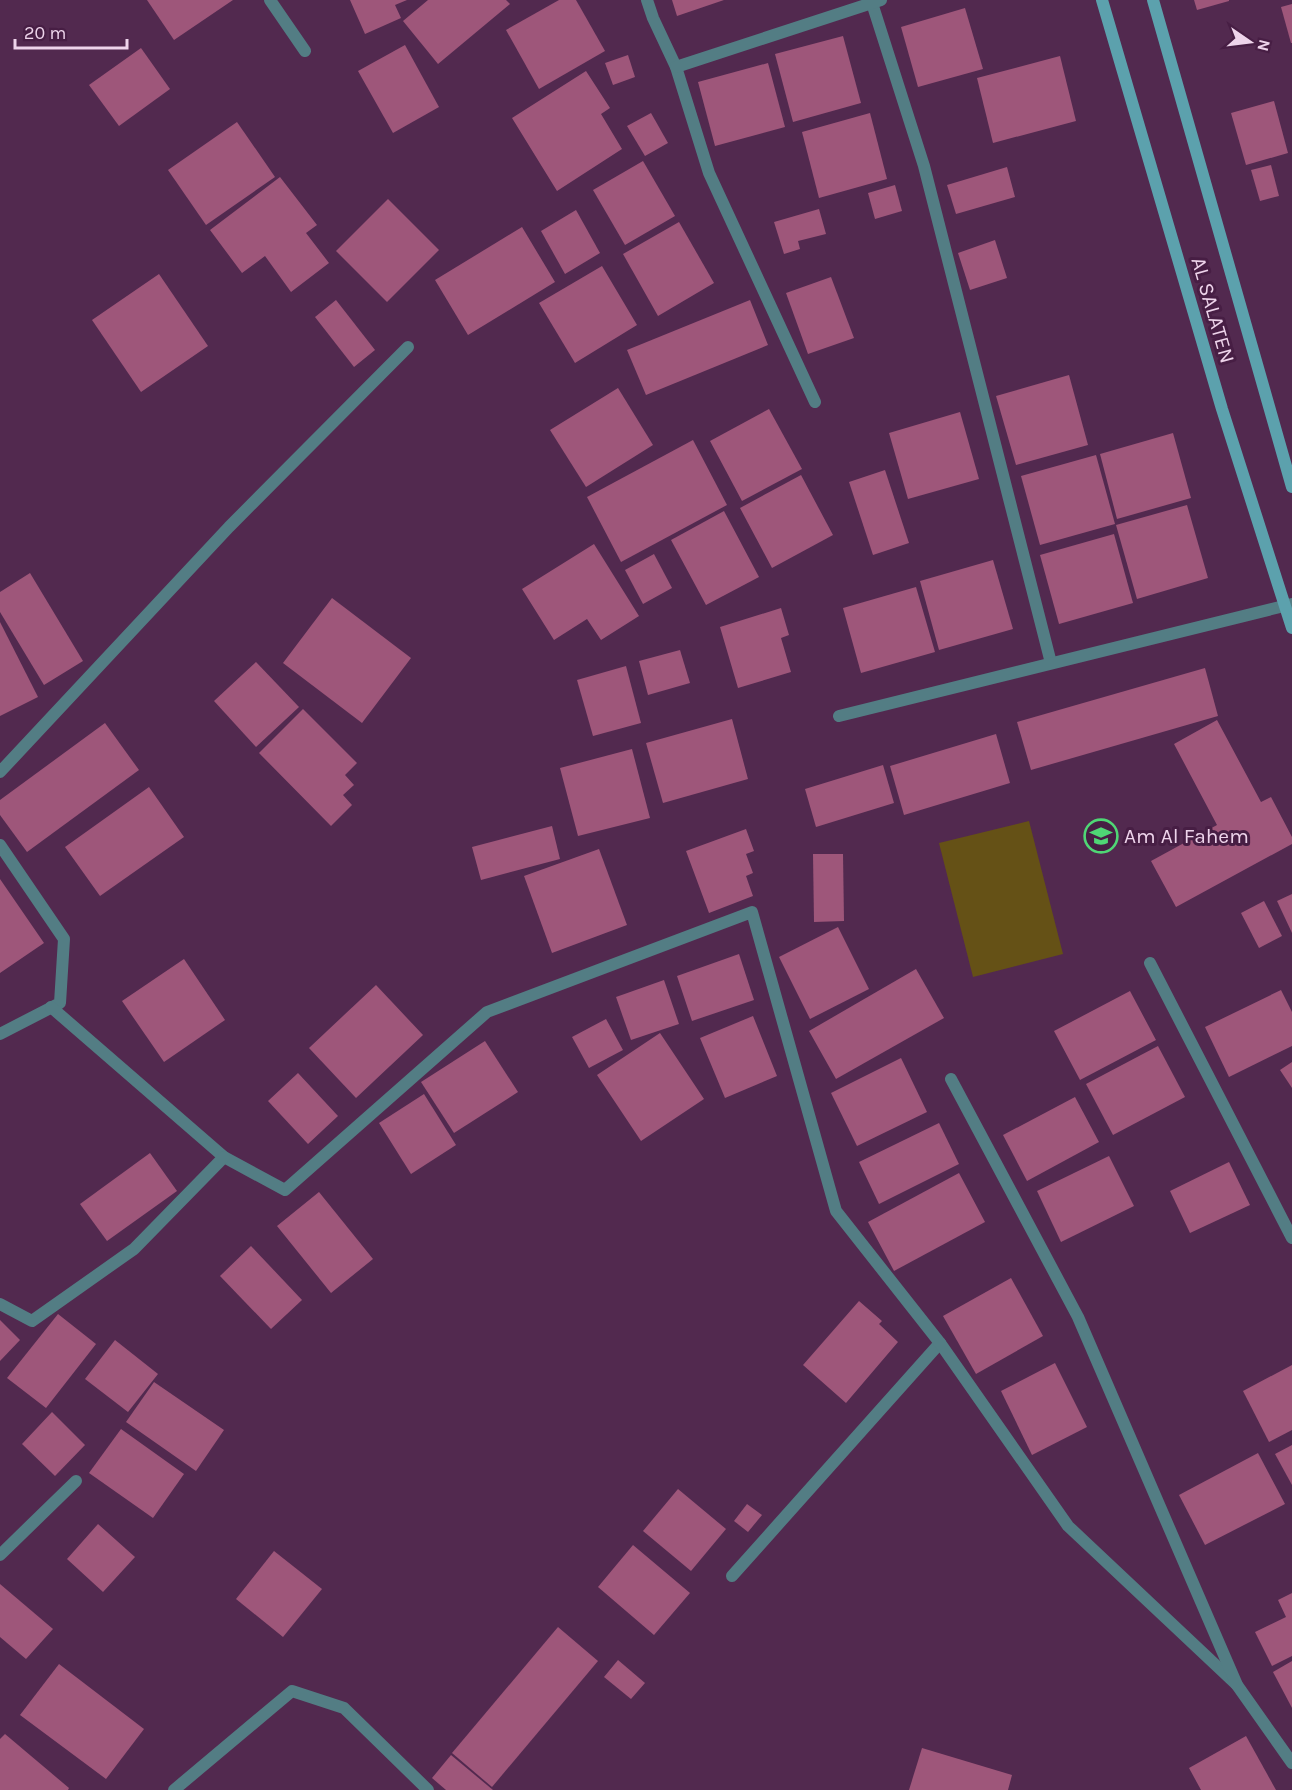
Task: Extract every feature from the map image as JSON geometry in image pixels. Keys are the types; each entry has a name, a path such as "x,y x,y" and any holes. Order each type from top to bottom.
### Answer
{"main road":[{"name":"AL SALATEN","path":"1102,0 1222,409 1288,604 1292,628"},
{"name":"AL SALATEN","path":"1153,0 1292,487"}],"street":[{"path":"270,0 305,51"},
{"path":"647,0 676,67 709,173 814,402"},
{"path":"676,67 875,1 924,166 1051,663"},
{"path":"0,772 229,527 408,347"},
{"path":"839,716 1288,604"},
{"path":"0,845 64,939 60,1003 0,1034"},
{"path":"51,1007 224,1157 285,1190 487,1012 752,912 836,1211 940,1342 1068,1526 1237,1685 1292,1763"},
{"path":"1150,963 1292,1238"},
{"path":"951,1079 1078,1317 1237,1685"},
{"path":"0,1304 32,1321 134,1250 224,1157"},
{"path":"732,1576 940,1342"},
{"path":"0,1555 76,1481"},
{"path":"174,1790 292,1691 344,1708 428,1790"}],"shaded area":[{"path":"1029,821 1063,954 973,977 939,843"}],"building":[{"path":"147,0 233,0 174,40"},
{"path":"350,0 407,0 395,5 401,18 365,34"},
{"path":"428,0 506,0 510,4 438,64 403,21"},
{"path":"559,0 576,0 605,51 539,89 506,30"},
{"path":"672,0 724,0 677,16"},
{"path":"1194,0 1229,0 1229,1 1197,10"},
{"path":"1292,4 1292,43 1291,43 1281,7"},
{"path":"965,8 983,69 918,87 901,27"},
{"path":"843,36 861,103 793,122 775,54"},
{"path":"405,45 439,107 393,133 358,71"},
{"path":"141,48 170,89 119,126 89,85"},
{"path":"628,55 635,77 613,85 605,63"},
{"path":"1060,56 1076,121 993,143 977,78"},
{"path":"768,63 785,127 715,146 698,82"},
{"path":"586,71 610,108 601,114 622,149 557,191 512,118"},
{"path":"1274,101 1288,153 1246,165 1231,113"},
{"path":"651,113 668,143 645,156 627,126"},
{"path":"870,113 887,179 819,198 802,132"},
{"path":"237,122 275,177 206,225 168,170"},
{"path":"643,161 675,216 625,245 593,190"},
{"path":"1271,165 1279,196 1260,201 1251,170"},
{"path":"1007,167 1015,197 956,214 947,185"},
{"path":"280,177 317,225 306,233 329,263 291,292 265,256 242,273 210,230"},
{"path":"895,185 902,211 875,219 868,193"},
{"path":"388,199 439,250 387,302 336,251"},
{"path":"819,209 826,234 798,241 800,249 784,254 774,222"},
{"path":"576,210 600,253 565,274 541,231"},
{"path":"679,222 714,283 658,316 623,254"},
{"path":"522,227 555,282 468,335 435,280"},
{"path":"995,240 1007,278 970,290 958,253"},
{"path":"602,266 637,325 575,363 539,303"},
{"path":"159,274 208,346 141,392 92,320"},
{"path":"831,277 854,338 808,354 786,293"},
{"path":"336,300 375,350 354,367 315,317"},
{"path":"750,300 768,345 646,395 627,350"},
{"path":"1069,375 1088,445 1016,465 996,396"},
{"path":"618,388 653,445 586,487 550,430"},
{"path":"769,409 802,469 742,501 710,441"},
{"path":"960,412 979,479 908,499 889,433"},
{"path":"1173,433 1191,498 1117,519 1100,454"},
{"path":"693,440 727,505 621,562 587,497"},
{"path":"1096,455 1115,524 1040,545 1021,476"},
{"path":"885,470 909,543 873,555 849,482"},
{"path":"801,475 833,535 772,568 740,508"},
{"path":"1187,505 1208,578 1137,599 1116,525"},
{"path":"724,511 759,577 706,605 671,540"},
{"path":"1114,534 1133,603 1059,624 1040,555"},
{"path":"594,544 639,616 601,640 587,619 554,640 522,589"},
{"path":"654,554 672,588 643,604 625,570"},
{"path":"993,560 1013,629 939,650 920,581"},
{"path":"30,573 83,661 44,685 0,612 0,592"},
{"path":"916,587 935,652 861,673 843,608"},
{"path":"332,598 411,658 362,723 283,663"},
{"path":"781,608 789,635 781,638 791,672 738,688 720,627"},
{"path":"0,622 38,697 0,716"},
{"path":"680,650 690,683 648,695 639,661"},
{"path":"256,662 299,707 256,747 214,701"},
{"path":"626,666 641,723 593,736 577,680"},
{"path":"1205,668 1218,716 1031,770 1017,722"},
{"path":"303,709 357,763 345,775 354,785 343,795 352,805 331,826 259,753"},
{"path":"732,719 748,779 663,803 646,743"},
{"path":"1217,720 1261,802 1271,797 1292,837 1292,844 1176,907 1151,861 1217,825 1174,744"},
{"path":"105,723 139,770 27,852 0,815 0,800"},
{"path":"996,734 1010,783 904,815 890,766"},
{"path":"632,749 650,818 578,836 560,768"},
{"path":"883,765 894,803 816,827 805,789"},
{"path":"149,787 184,837 100,896 65,847"},
{"path":"552,826 560,859 481,880 472,847"},
{"path":"746,829 754,851 746,854 753,873 746,876 753,896 709,913 686,851"},
{"path":"599,849 627,925 552,953 524,876"},
{"path":"813,854 843,854 844,921 814,922"},
{"path":"0,879 44,943 0,973"},
{"path":"1292,894 1292,933 1277,901"},
{"path":"1264,901 1282,936 1259,948 1241,913"},
{"path":"838,927 869,989 810,1019 779,957"},
{"path":"739,954 754,1000 692,1021 677,976"},
{"path":"184,959 225,1020 164,1062 122,1001"},
{"path":"916,969 944,1018 836,1079 809,1031"},
{"path":"664,980 679,1024 631,1040 616,997"},
{"path":"376,985 423,1035 356,1098 309,1048"},
{"path":"1281,990 1292,1012 1292,1046 1229,1077 1205,1027"},
{"path":"1130,991 1156,1040 1080,1080 1054,1031"},
{"path":"753,1016 777,1076 725,1098 700,1038"},
{"path":"606,1019 623,1050 589,1068 572,1037"},
{"path":"660,1033 704,1099 641,1141 597,1075"},
{"path":"485,1041 518,1092 454,1133 421,1082"},
{"path":"1158,1046 1185,1097 1113,1135 1086,1084"},
{"path":"901,1058 927,1112 857,1146 831,1093"},
{"path":"1292,1062 1292,1088 1280,1070"},
{"path":"298,1073 338,1116 308,1144 268,1101"},
{"path":"424,1094 456,1145 411,1174 379,1123"},
{"path":"1075,1097 1099,1142 1027,1181 1003,1135"},
{"path":"939,1123 959,1164 879,1204 859,1162"},
{"path":"150,1153 177,1191 107,1241 80,1204"},
{"path":"1109,1156 1134,1206 1061,1242 1037,1191"},
{"path":"1229,1162 1250,1205 1190,1233 1170,1191"},
{"path":"959,1173 985,1222 894,1271 868,1222"},
{"path":"319,1192 373,1259 331,1293 277,1226"},
{"path":"251,1246 302,1300 271,1329 220,1276"},
{"path":"1011,1278 1043,1336 976,1374 943,1316"},
{"path":"859,1301 882,1321 879,1324 898,1342 846,1403 803,1365"},
{"path":"58,1314 96,1344 46,1408 7,1378"},
{"path":"0,1320 20,1340 0,1361"},
{"path":"115,1340 158,1374 128,1412 85,1379"},
{"path":"1055,1363 1087,1427 1032,1455 1001,1391"},
{"path":"1292,1365 1292,1430 1269,1442 1243,1391"},
{"path":"154,1382 224,1430 196,1471 126,1422"},
{"path":"52,1412 85,1445 55,1476 22,1444"},
{"path":"121,1429 184,1474 153,1518 89,1473"},
{"path":"1292,1445 1292,1485 1275,1454"},
{"path":"1258,1453 1285,1504 1205,1545 1179,1495"},
{"path":"678,1489 726,1529 691,1571 643,1531"},
{"path":"747,1504 762,1515 748,1532 734,1521"},
{"path":"98,1524 135,1557 103,1592 67,1559"},
{"path":"633,1545 690,1593 654,1635 598,1587"},
{"path":"274,1551 322,1589 283,1637 236,1599"},
{"path":"0,1584 53,1629 26,1659 0,1637"},
{"path":"1292,1593 1292,1656 1272,1666 1255,1632 1286,1617 1278,1600"},
{"path":"558,1627 598,1661 492,1787 452,1753"},
{"path":"618,1660 645,1683 631,1699 604,1677"},
{"path":"1292,1661 1292,1708 1273,1672"},
{"path":"59,1664 144,1729 106,1779 20,1715"},
{"path":"5,1734 69,1788 68,1790 0,1790 0,1739"},
{"path":"1246,1736 1276,1790 1201,1790 1189,1768"},
{"path":"922,1748 1012,1775 1008,1790 909,1790"},
{"path":"451,1755 493,1790 446,1790 432,1778"}],"place":[{"name":"Am Al Fahem","path":"1101,836"}]}
